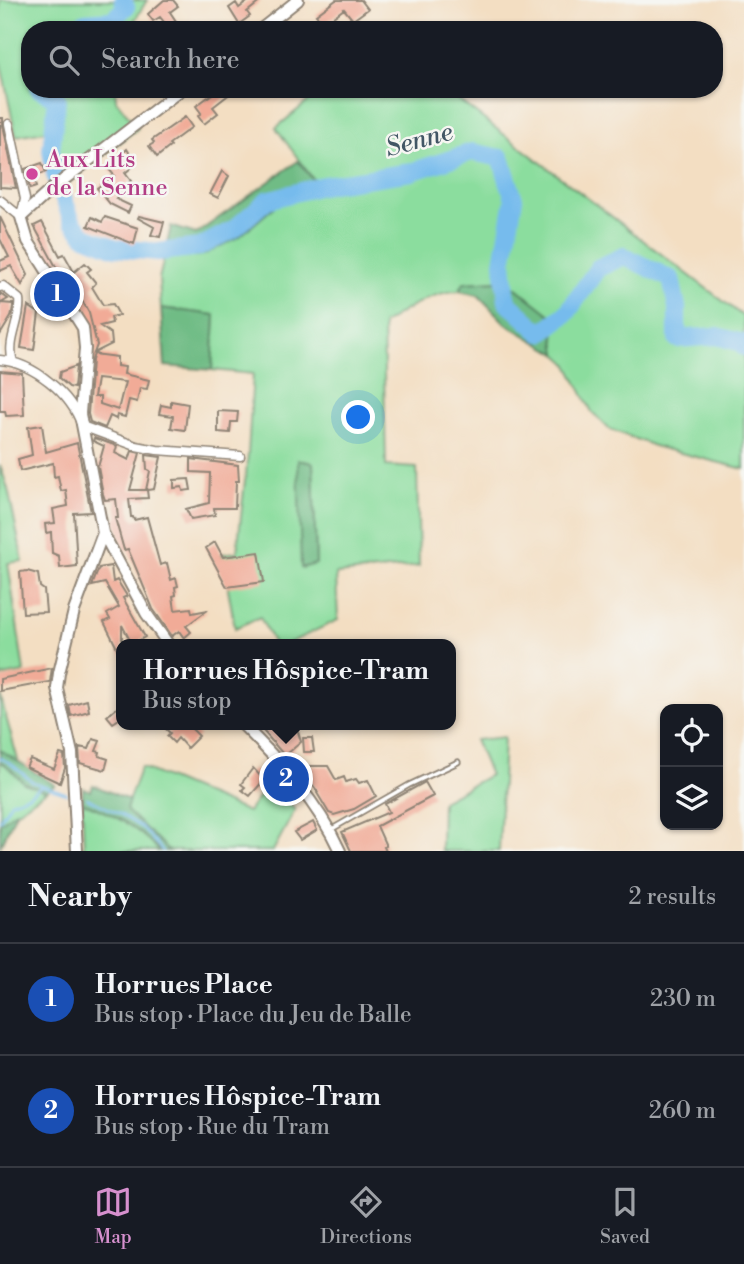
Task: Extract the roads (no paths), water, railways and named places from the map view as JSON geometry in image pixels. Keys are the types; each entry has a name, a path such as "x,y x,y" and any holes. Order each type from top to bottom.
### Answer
{"street":[{"path":"271,21 298,0"},
{"path":"21,217 58,184 170,98"},
{"path":"9,124 25,199 21,217 28,241 83,328 85,348 80,414 103,533 146,613 164,639"},
{"path":"0,200 21,217"},
{"path":"0,287 3,286 19,299 20,306 11,341 13,362"},
{"path":"0,360 26,367 50,384 72,406 82,426 136,446 157,450 240,456"},
{"path":"77,851 72,753 57,688 78,599 103,533"},
{"path":"248,730 302,787 330,830 340,851"}],"lane":[{"path":"330,830 409,785 458,762"}],"waterway":[{"name":"Senne","path":"98,21 112,20 126,7 123,0"},
{"name":"Senne","path":"55,98 51,150 55,175 72,221 85,236 116,248 159,252 200,247 234,229 267,200 325,185 411,172 472,152 501,158 514,199 503,263 507,302 541,333 567,313 598,268 624,256 671,279 677,307 677,339 717,336 742,343 744,347"},
{"path":"0,758 33,782 67,794"},
{"path":"0,820 11,802 29,795 41,786"},
{"path":"87,798 142,828 163,851"}],"place":[{"name":"Aux Lits de la Senne","path":"32,174"},
{"name":"Horrues Place","path":"57,294"},
{"name":"Horrues Hôspice-Tram","path":"286,779"}]}
